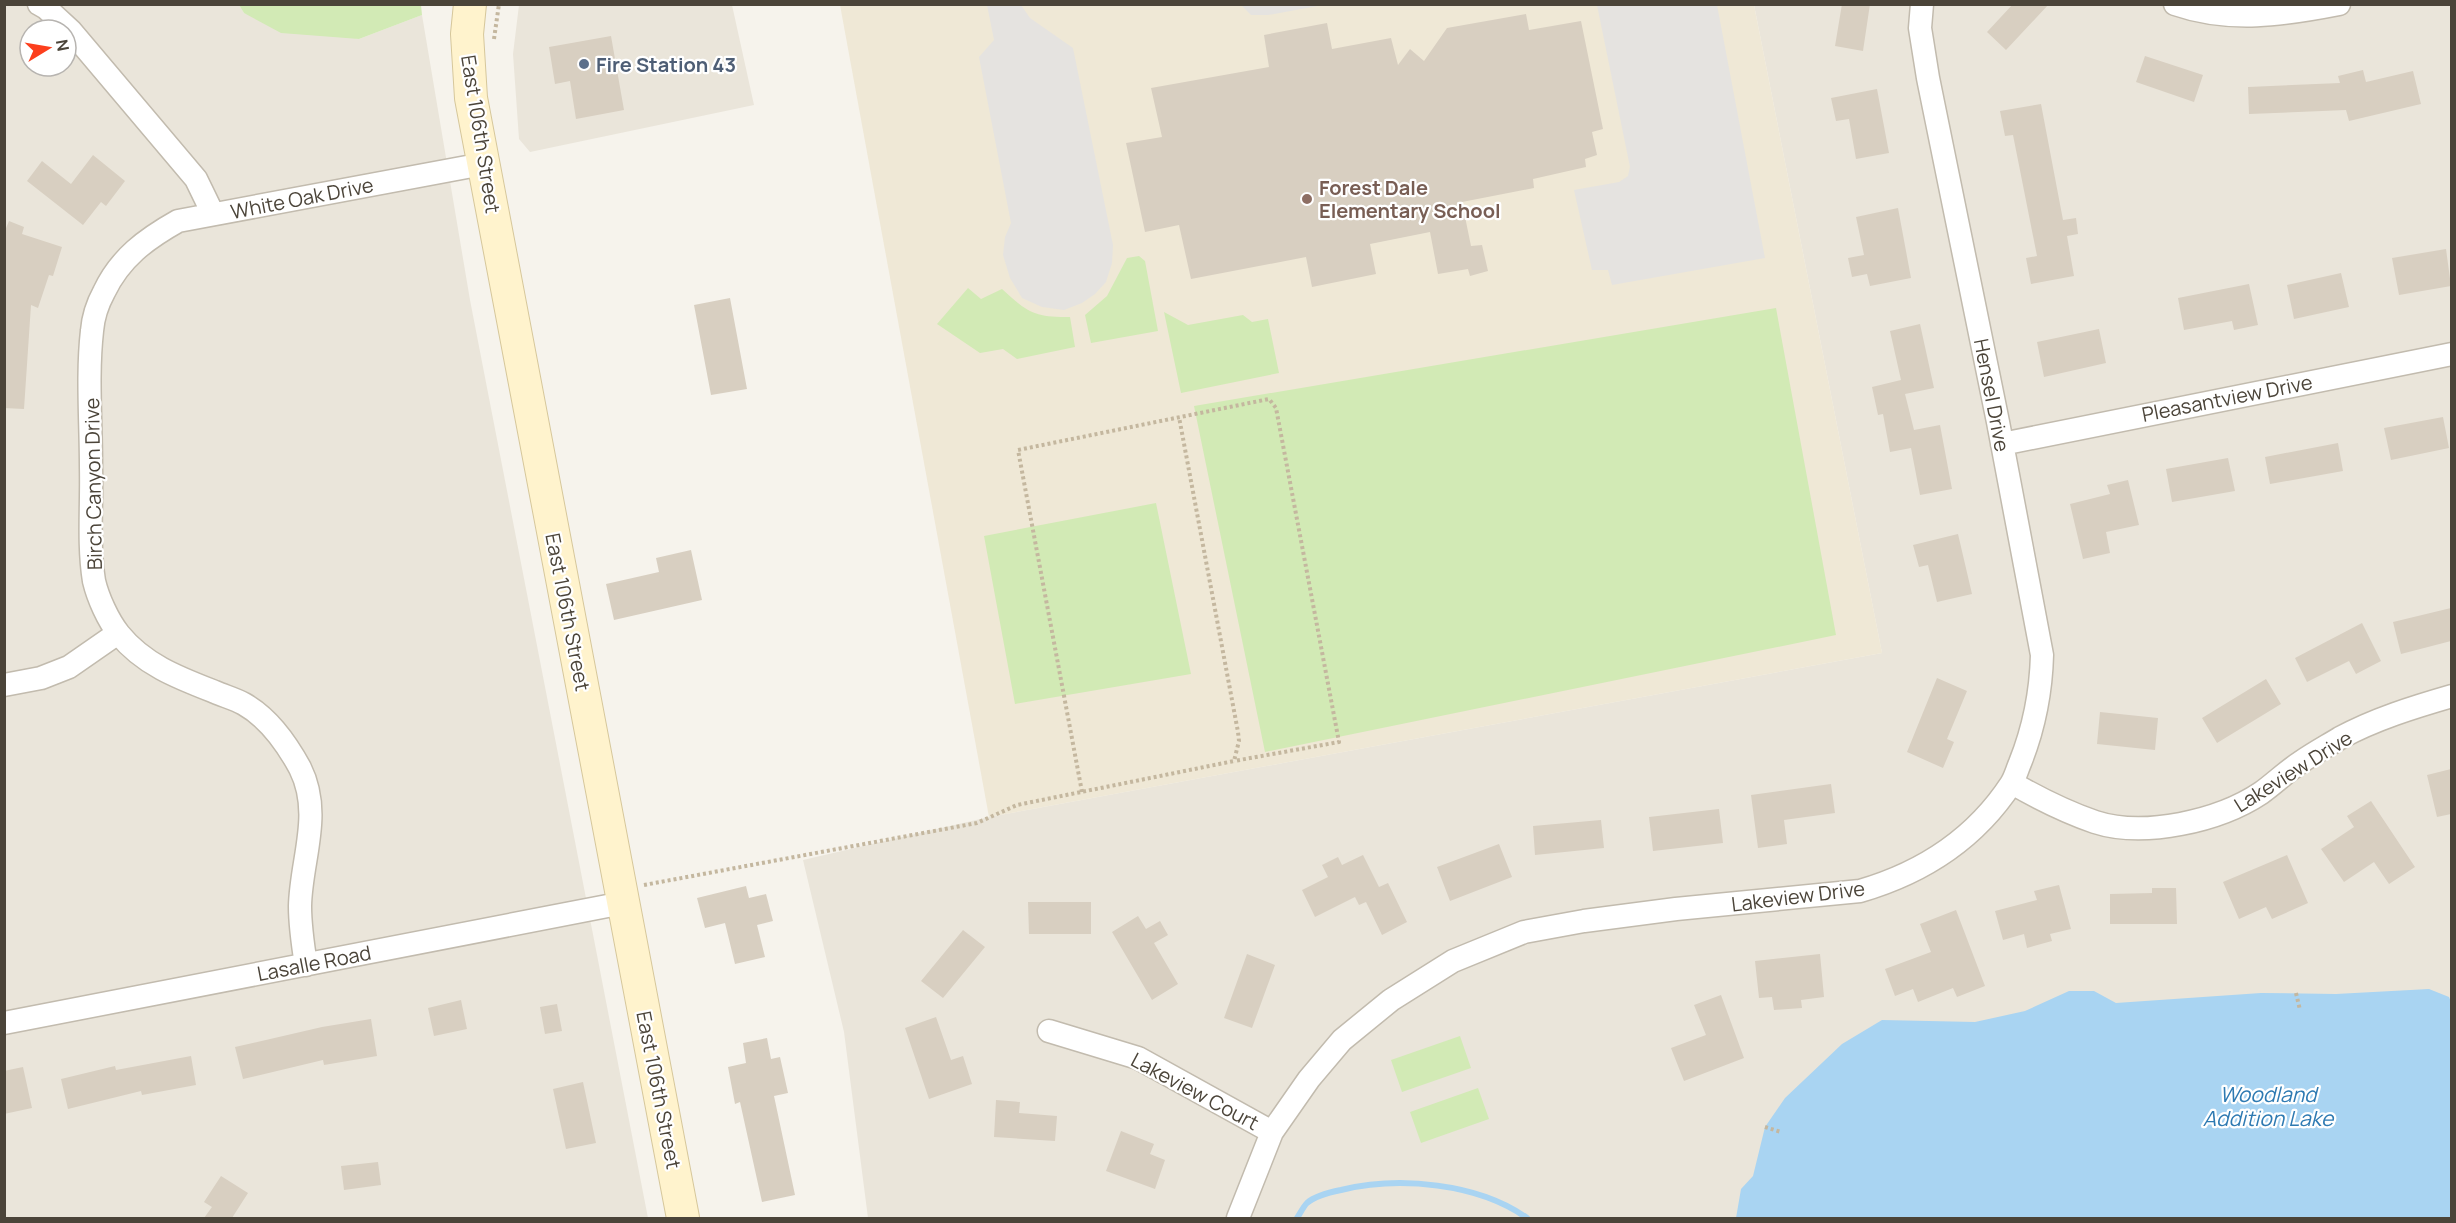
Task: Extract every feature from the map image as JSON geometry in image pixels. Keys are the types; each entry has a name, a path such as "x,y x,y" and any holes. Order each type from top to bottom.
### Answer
{"street":[{"name":"White Oak Drive","path":"39,4 70,31 196,179 213,214 483,164"},
{"name":"East 106th Street","path":"470,4 467,34 471,98 683,1218"},
{"name":"Hensel Drive","path":"1922,4 1920,28 1928,78 2042,655 2041,683 2030,739 2012,783"},
{"path":"2175,4 2201,13 2248,16 2297,12 2339,4"},
{"name":"Birch Canyon Drive","path":"213,214 178,221 133,250 118,267 104,292 92,329 94,581 102,605 118,633 141,656 169,674 245,704 269,724 287,745 301,771 310,799 312,823 300,905 306,965"},
{"name":"Pleasantview Drive","path":"2002,444 2451,354"},
{"path":"4,685 41,678 69,667 118,633"},
{"name":"Lakeview Drive","path":"1238,1218 1272,1132 1309,1079 1342,1040 1391,1000 1453,961 1524,932 1584,921 1676,909 1860,891 1885,884 1934,861 1964,838 2012,783 2038,799 2097,823 2143,829 2176,825 2226,812 2261,793 2301,762 2343,737 2408,708 2451,696"},
{"name":"Lasalle Road","path":"4,1023 624,906"},
{"name":"Lakeview Court","path":"1049,1030 1138,1058 1272,1132"}],"path":[{"path":"624,906 636,887 977,823 1017,805 1340,742 1276,408 1269,399 1018,450 1082,792"},
{"path":"1179,417 1238,732 1239,741 1234,761"},
{"path":"2296,993 2300,1010"},
{"path":"1765,1127 1780,1132"}],"shaded area":[{"path":"5,5 239,5 244,13 359,39 422,15 470,300 648,1218 5,1218"},
{"path":"519,5 732,5 754,105 530,152 519,139 513,54"},
{"path":"840,5 1754,5 1882,653 989,817"},
{"path":"987,5 1021,5 1030,18 1073,48 1113,245 1112,263 1106,282 1082,303 1064,310 1042,307 1022,298 1010,278 1003,255 1005,237 1011,223 979,57 994,40"},
{"path":"1241,5 1323,5 1268,15 1251,15"},
{"path":"1597,5 1717,5 1765,258 1612,285 1608,270 1592,270 1574,190 1619,182 1628,176 1630,167"},
{"path":"1754,5 2451,5 2451,1218 868,1218 844,1032 803,860 989,817 1882,653"}],"green space":[{"path":"239,5 421,5 422,15 359,39 281,33 244,13"},
{"path":"1139,256 1145,261 1158,331 1091,343 1085,315 1107,296 1127,258"},
{"path":"968,288 981,299 1002,289 1019,304 1033,312 1048,316 1070,317 1075,347 1017,359 1003,349 980,353 937,324"},
{"path":"1776,308 1836,635 1265,752 1194,406"},
{"path":"1164,312 1188,325 1243,315 1252,322 1268,319 1279,373 1181,393"},
{"path":"1156,503 1191,674 1015,704 984,536"},
{"path":"1460,1036 1471,1068 1402,1092 1391,1060"},
{"path":"1478,1088 1489,1119 1421,1143 1410,1112"}],"water":[{"name":"Woodland Addition Lake","path":"2429,989 2449,997 2451,1002 2451,1218 1736,1218 1741,1189 1753,1176 1765,1127 1785,1098 1842,1044 1882,1020 1975,1022 2025,1011 2069,991 2094,991 2116,1003 2261,993 2336,994"}],"building":[{"path":"1842,4 1870,4 1863,51 1835,46"},
{"path":"2013,4 2049,4 2006,50 1987,32"},
{"path":"1526,14 1529,30 1581,21 1603,129 1592,132 1597,155 1585,159 1586,167 1533,179 1534,188 1462,202 1471,246 1482,245 1488,271 1470,276 1468,269 1438,274 1430,232 1370,244 1376,274 1312,287 1306,257 1191,279 1179,225 1145,232 1126,143 1162,137 1151,88 1269,67 1264,35 1327,23 1332,49 1391,38 1398,65 1410,49 1424,61 1447,28"},
{"name":"Fire Station 43","path":"611,36 624,110 576,119 570,81 555,84 549,47"},
{"path":"2145,56 2203,75 2194,102 2136,82"},
{"path":"2363,70 2366,82 2413,71 2421,104 2349,121 2346,110 2249,114 2248,87 2340,83 2338,76"},
{"path":"1877,89 1889,153 1856,159 1849,119 1836,121 1831,98"},
{"path":"2041,104 2063,220 2076,218 2078,234 2067,236 2074,276 2031,284 2026,258 2037,256 2013,135 2005,136 2000,111"},
{"path":"93,155 125,181 106,206 101,202 83,225 27,181 42,161 71,184"},
{"path":"1898,208 1911,278 1870,286 1867,274 1852,277 1848,258 1864,255 1856,217"},
{"path":"9,221 24,227 22,234 62,247 53,276 49,275 38,308 31,305 24,409 4,408 4,233"},
{"path":"2446,249 2451,286 2399,295 2392,258"},
{"path":"2341,273 2349,307 2294,319 2287,285"},
{"path":"2249,284 2258,325 2234,330 2232,321 2184,330 2178,298"},
{"path":"730,298 747,389 711,395 694,305"},
{"path":"1920,324 1934,388 1905,394 1914,430 1940,425 1952,489 1920,495 1911,448 1890,452 1883,414 1878,415 1872,387 1901,380 1890,331"},
{"path":"2099,329 2106,363 2044,377 2037,342"},
{"path":"2443,417 2449,448 2391,460 2384,428"},
{"path":"2338,443 2343,471 2270,484 2265,457"},
{"path":"2228,458 2235,491 2172,502 2166,469"},
{"path":"2128,480 2139,525 2106,532 2110,553 2083,559 2070,504 2110,494 2107,485"},
{"path":"1958,534 1972,594 1937,602 1928,565 1919,567 1913,545"},
{"path":"691,550 702,600 614,620 606,584 659,572 656,558"},
{"path":"2451,608 2451,641 2401,654 2393,622"},
{"path":"2362,623 2381,661 2356,674 2349,661 2307,682 2295,658"},
{"path":"1937,678 1967,691 1947,739 1954,742 1943,768 1907,752"},
{"path":"2266,679 2281,704 2217,743 2202,718"},
{"path":"2100,712 2158,718 2155,750 2097,744"},
{"path":"2451,769 2451,814 2437,817 2427,775"},
{"path":"1831,784 1835,813 1784,820 1787,844 1758,848 1751,795"},
{"path":"2371,801 2415,867 2389,884 2374,862 2344,882 2321,849 2354,827 2347,816"},
{"path":"1719,809 1723,843 1653,851 1649,817"},
{"path":"1601,820 1604,848 1535,855 1533,826"},
{"path":"1499,844 1512,877 1450,901 1437,867"},
{"path":"1363,855 1379,887 1388,883 1407,922 1382,935 1366,902 1359,905 1355,897 1315,917 1302,890 1328,877 1322,865 1338,857 1342,865"},
{"path":"2287,855 2308,903 2272,919 2266,907 2239,919 2223,882"},
{"path":"2059,885 2071,929 2050,934 2052,941 2027,948 2024,934 2003,940 1995,911 2037,900 2034,891"},
{"path":"746,886 749,898 766,894 773,921 757,925 765,957 735,964 725,923 705,928 697,898"},
{"path":"2152,888 2176,888 2177,924 2110,924 2110,894 2152,893"},
{"path":"1028,902 1091,902 1091,934 1029,934"},
{"path":"1956,910 1985,986 1957,997 1953,988 1918,1002 1913,989 1895,996 1885,969 1931,952 1920,924"},
{"path":"1138,916 1146,929 1160,921 1168,935 1154,943 1178,984 1152,1000 1112,932"},
{"path":"963,930 985,947 943,998 921,981"},
{"path":"1247,954 1275,965 1252,1028 1224,1018"},
{"path":"1820,954 1824,997 1801,1000 1802,1008 1774,1010 1772,997 1759,998 1755,961"},
{"path":"1721,995 1744,1058 1684,1081 1671,1048 1706,1035 1694,1005"},
{"path":"461,1000 467,1029 434,1036 428,1008"},
{"path":"557,1004 562,1031 545,1034 540,1007"},
{"path":"936,1017 951,1060 963,1056 972,1084 929,1099 905,1028"},
{"path":"371,1019 377,1056 324,1065 323,1060 243,1079 235,1047 322,1027"},
{"path":"767,1038 771,1059 780,1057 788,1093 774,1096 795,1195 762,1202 740,1102 735,1104 728,1067 746,1063 743,1043"},
{"path":"191,1056 196,1085 142,1095 141,1091 68,1109 61,1079 115,1066 116,1070"},
{"path":"23,1067 32,1108 4,1114 4,1071"},
{"path":"583,1082 596,1143 566,1149 553,1089"},
{"path":"996,1100 1020,1102 1019,1113 1057,1116 1055,1141 994,1137"},
{"path":"1121,1131 1154,1144 1150,1154 1165,1160 1155,1189 1106,1171"},
{"path":"378,1162 381,1185 344,1190 341,1166"},
{"path":"221,1176 248,1193 232,1218 204,1218 212,1207 204,1202"}],"waterway":[{"path":"1297,1218 1307,1203 1328,1193 1364,1186 1412,1183 1462,1190 1507,1206 1527,1218"}],"place":[{"name":"Fire Station 43","path":"584,64"},
{"name":"Forest Dale Elementary School","path":"1307,199"}]}
